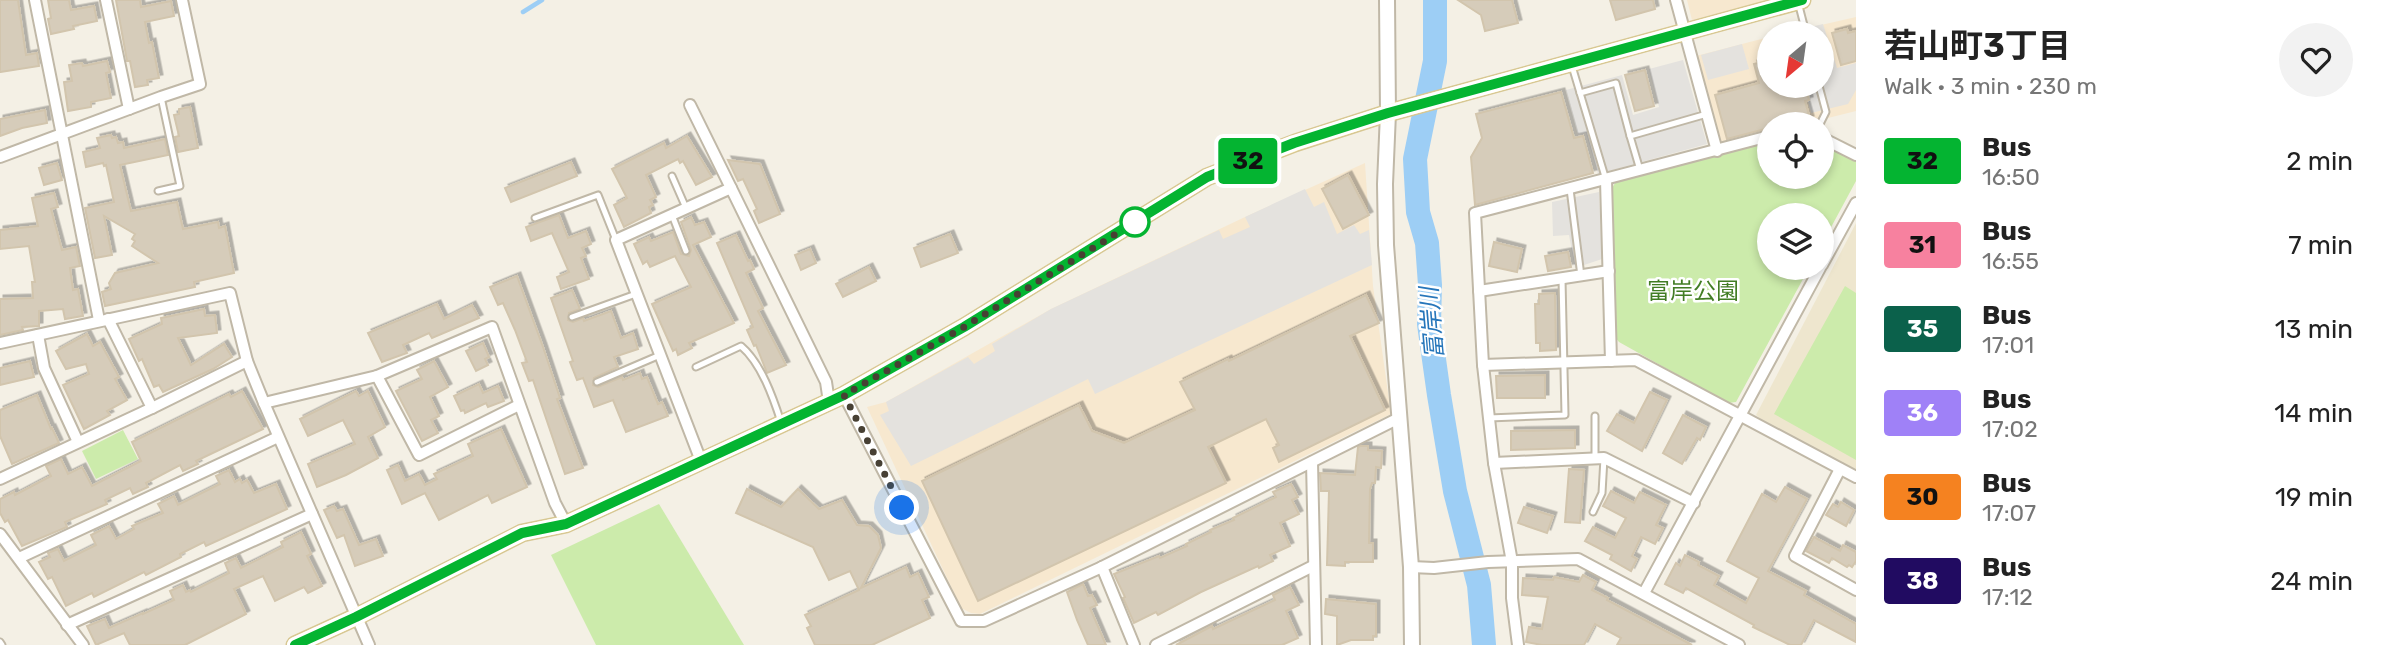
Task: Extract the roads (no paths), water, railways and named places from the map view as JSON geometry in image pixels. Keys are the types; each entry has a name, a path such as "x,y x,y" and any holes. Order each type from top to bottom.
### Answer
{"main road":[{"path":"295,645 522,533 566,524 836,399 964,327 1207,177 1294,143 1396,110 1800,1"}],"street":[{"path":"35,0 61,135 104,320 152,408"},
{"path":"106,0 129,109"},
{"path":"0,157 200,84 182,0"},
{"path":"1387,0 1396,110 1384,184 1386,245 1411,568 1412,645"},
{"path":"1676,0 1717,150"},
{"path":"690,105 825,382 961,621 984,621 1102,567 1399,418"},
{"path":"1518,645 1512,598 1512,562 1494,463 1483,365 1475,213 1757,139"},
{"path":"1834,144 1856,155"},
{"path":"1606,180 1611,361"},
{"path":"701,461 616,240 731,188"},
{"path":"1834,243 1856,203"},
{"path":"1479,291 1609,271"},
{"path":"1644,593 1813,280"},
{"path":"0,343 230,293 247,361 369,645"},
{"path":"264,403 377,376 492,327 555,503 566,524"},
{"path":"38,335 44,368 78,442"},
{"path":"1483,365 1636,360 1856,477"},
{"path":"0,478 247,361"},
{"path":"377,376 419,455 519,405"},
{"path":"19,558 278,437"},
{"path":"1494,463 1599,458 1694,503"},
{"path":"1312,461 1316,645"},
{"path":"1840,468 1794,556 1856,590"},
{"path":"68,625 312,514"},
{"path":"0,534 83,645"},
{"path":"1411,568 1578,559 1733,644"},
{"path":"1156,645 1313,566"},
{"path":"1102,567 1134,645"}],"lane":[{"path":"1800,1 1804,21"},
{"path":"1571,62 1606,180"},
{"path":"1580,93 1616,83 1640,170"},
{"path":"158,191 180,186 161,97"},
{"path":"1630,136 1707,114"},
{"path":"672,176 686,208"},
{"path":"1570,189 1581,276"},
{"path":"535,218 598,195 616,240"},
{"path":"672,215 686,251"},
{"path":"1489,418 1565,415 1562,279"},
{"path":"572,317 636,294"},
{"path":"696,367 741,346 751,354 782,425"},
{"path":"597,382 660,355"},
{"path":"1593,512 1602,492 1595,416"}],"waterway":[{"path":"523,12 542,0"},
{"name":"富岸川","path":"1435,0 1435,61 1415,159 1418,212 1427,243 1429,324 1439,395 1455,491 1479,585 1484,645"}],"park label":[{"name":"富岸公園","path":"1693,291"}]}
